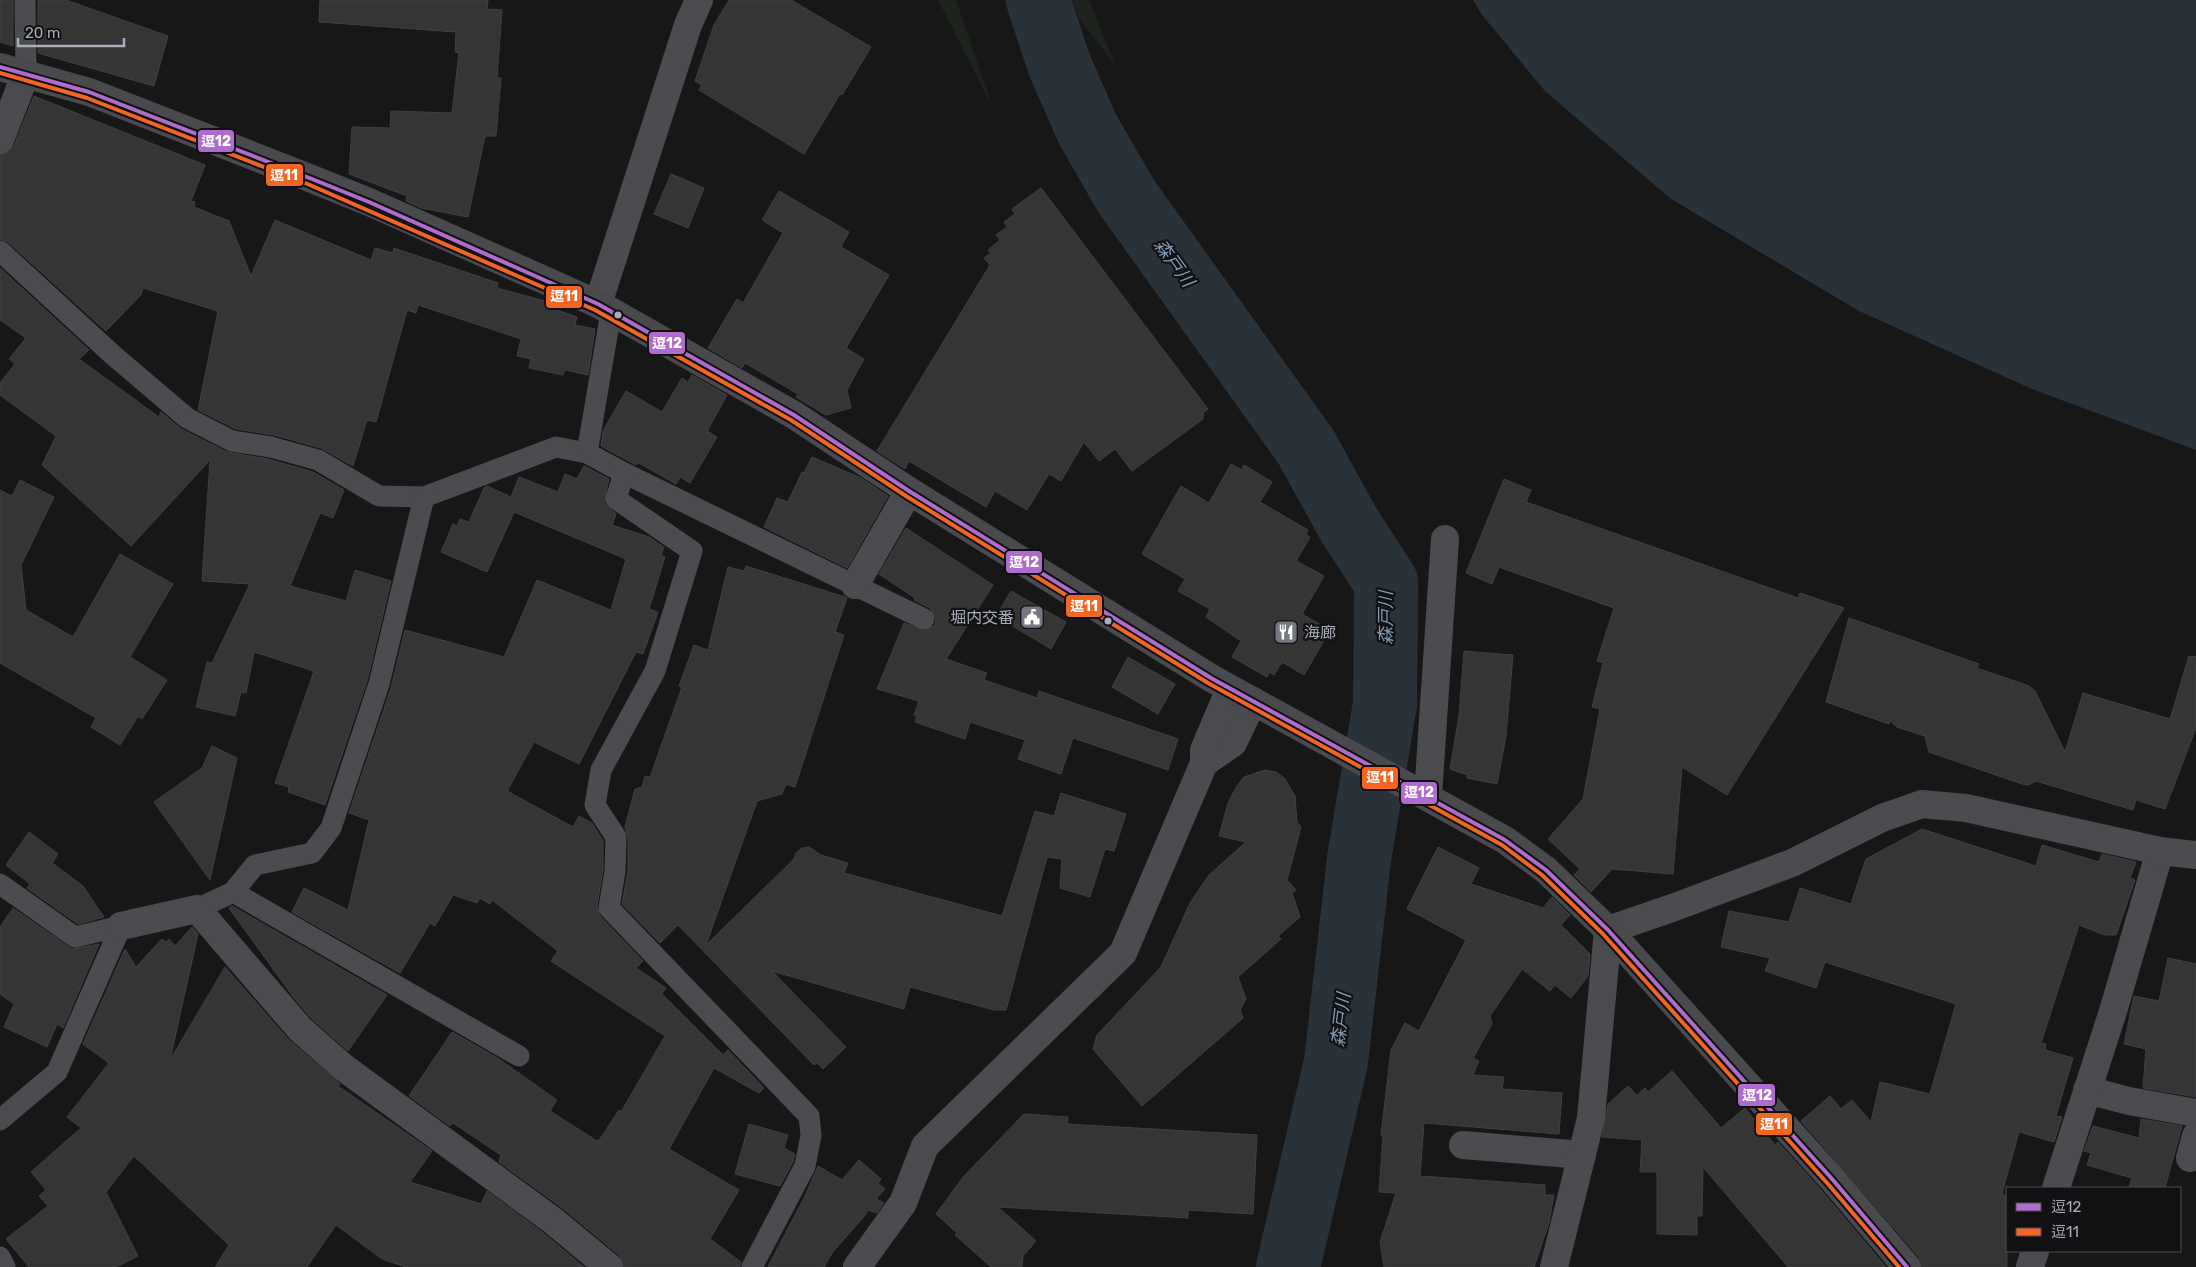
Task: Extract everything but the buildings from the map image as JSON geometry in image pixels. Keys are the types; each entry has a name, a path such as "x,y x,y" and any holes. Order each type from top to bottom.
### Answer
{"main road":[{"path":"13,70 89,92 369,202 605,308 794,415 909,492 1242,695 1505,840 1546,870 1608,930 1833,1180 1907,1267"}],"street":[{"path":"605,308 688,25 698,0"},
{"path":"0,140 13,70"},
{"path":"855,585 909,492"},
{"path":"1428,796 1445,539"},
{"path":"858,1267 903,1203 925,1146 1123,953 1204,762 1233,743 1242,695"},
{"path":"1554,1267 1591,1118 1608,930 1675,908 1792,863 1882,818 1922,804 1966,808 2160,851 2196,855"},
{"path":"2056,1187 2160,851"},
{"path":"121,926 197,909 300,1028 343,1067 552,1220 609,1267"},
{"path":"2087,1090 2129,1101 2196,1113"},
{"path":"1463,1145 1582,1155"},
{"path":"2030,1267 2035,1252"}],"lane":[{"path":"13,70 25,0"},
{"path":"0,251 113,355 187,418 232,441 270,447 318,460 380,496 424,497 556,447 587,453 624,473 924,619"},
{"path":"587,453 605,308"},
{"path":"624,473 616,499 692,551 655,671 601,770 595,805 616,837 615,871 609,908 809,1116 811,1135 805,1166 752,1267"},
{"path":"197,909 232,892 255,864 312,853 331,828 379,684 424,497"},
{"path":"0,884 75,937 121,926"},
{"path":"232,892 519,1056"},
{"path":"0,1120 57,1072 121,926"},
{"path":"0,1257 6,1267"}],"shaded area":[{"path":"938,0 956,0 992,106"},
{"path":"1072,0 1089,0 1115,65 1078,17"},
{"path":"1473,0 2196,0 2196,450 2032,389 1859,311 1671,199 1545,91 1482,15"}],"waterway":[{"name":"森戸川","path":"1038,0 1059,64 1087,128 1126,196 1306,447 1349,525 1386,582 1385,704 1359,859 1336,1062 1288,1267"}],"transit line":[{"name":"逗12","path":"0,67 89,92 312,179 369,202 598,304 794,415 909,491 1211,678 1505,840 1546,870 1608,930 1833,1180 1907,1267"},
{"name":"逗11","path":"0,73 87,98 310,185 595,310 791,420 906,496 1208,683 1502,845 1542,875 1603,934 1828,1184 1899,1267"}],"place":[{"name":"堀内交番","path":"1032,617"},
{"name":"海廊","path":"1286,632"}]}
